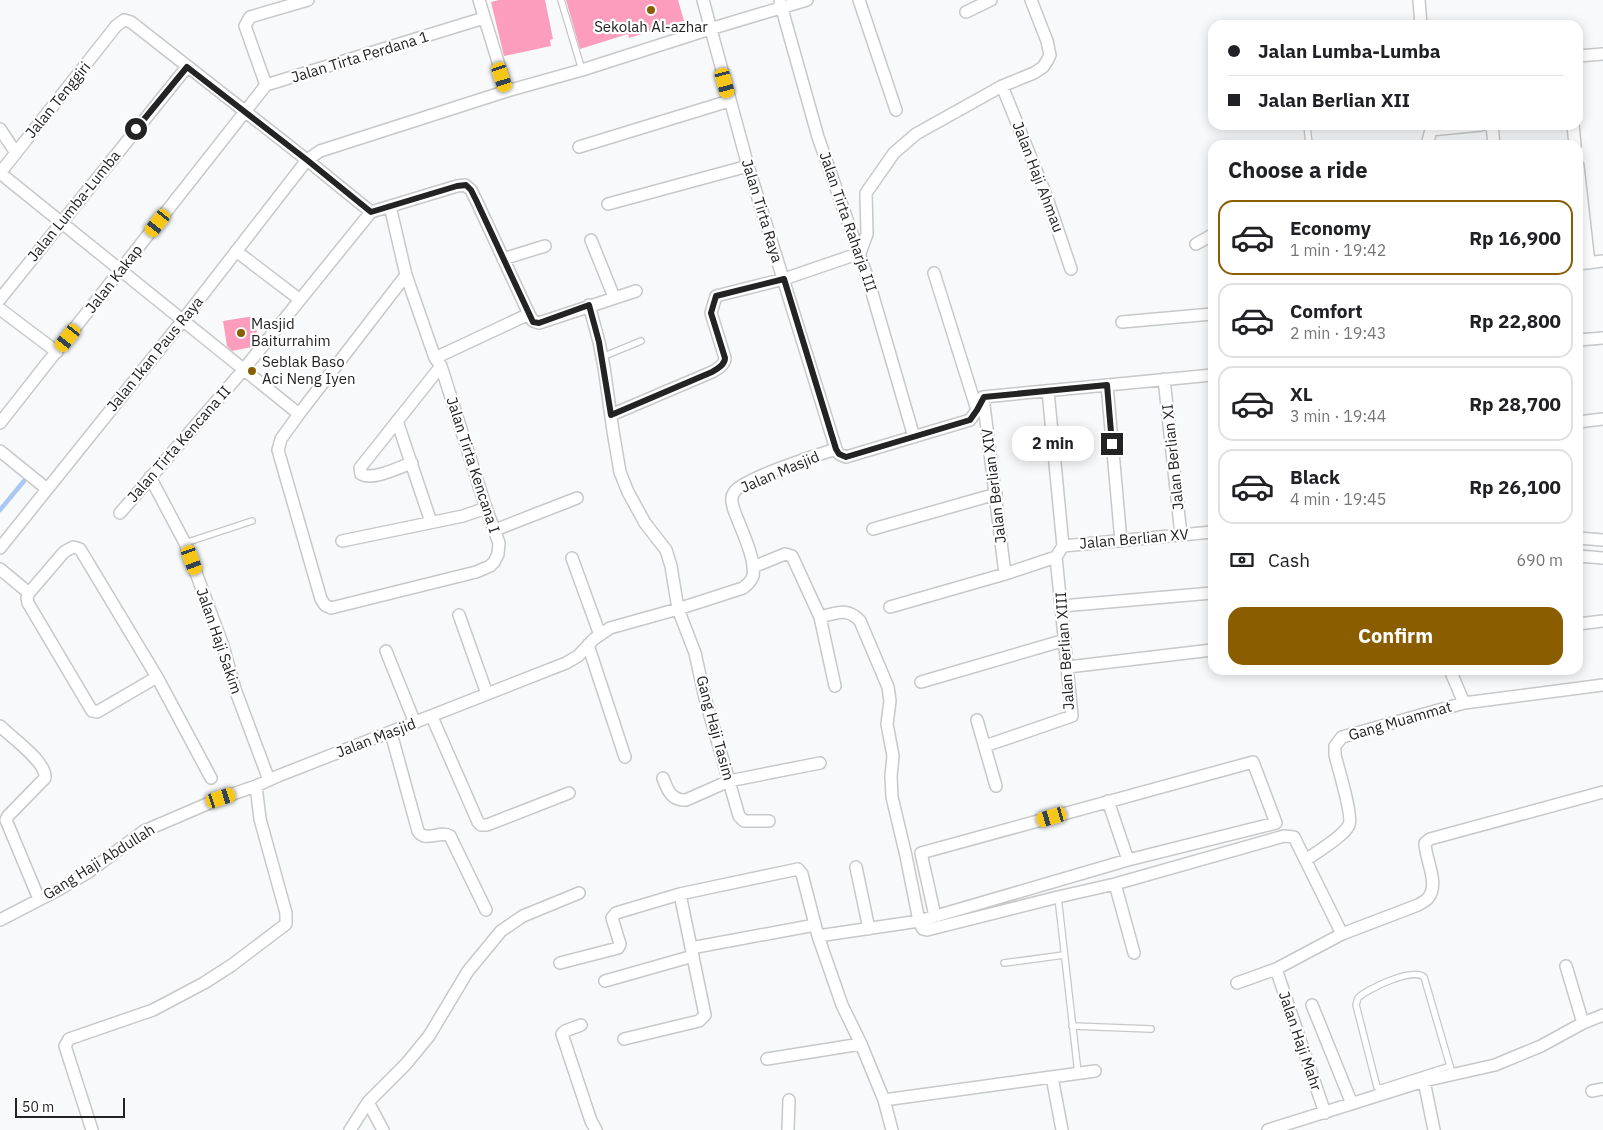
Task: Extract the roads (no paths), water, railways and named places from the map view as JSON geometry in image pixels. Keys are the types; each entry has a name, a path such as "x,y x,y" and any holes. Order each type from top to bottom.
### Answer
{"street":[{"path":"246,112 266,86 245,26 250,17 308,0"},
{"path":"479,0 507,91"},
{"name":"Jalan Tirta Raya","path":"703,0 748,166 836,449"},
{"path":"307,160 320,151 507,91 582,70 780,3 806,0"},
{"path":"859,0 896,110"},
{"path":"966,12 991,0"},
{"path":"611,415 720,367 725,358 711,313 716,296 784,279 860,253 867,234 866,193 894,153 916,134 1002,86 1043,67 1050,55 1047,41 1031,0"},
{"path":"1419,0 1421,20"},
{"name":"Jalan Tirta Raharja III","path":"780,3 818,137 860,253 914,437"},
{"name":"Jalan Tirta Perdana 1","path":"266,86 484,18"},
{"name":"Jalan Tenggiri","path":"0,173 116,26 124,20 131,22 187,67"},
{"path":"1583,56 1603,54"},
{"path":"187,67 371,212 466,185 471,190 533,322 539,323 636,291"},
{"name":"Jalan Lumba-Lumba","path":"0,299 187,67"},
{"name":"Jalan Haji Ahmau","path":"1002,86 1046,195 1071,269"},
{"path":"579,147 729,101"},
{"name":"Jalan Kakap","path":"0,423 246,112"},
{"path":"0,129 16,153"},
{"name":"Jalan Ikan Paus Raya","path":"0,548 183,320 307,160"},
{"path":"608,204 748,166"},
{"path":"0,173 299,414 406,275"},
{"name":"Jalan Tirta Kencana I","path":"299,414 281,439 278,450 321,599 325,605 331,608 483,570 494,562 498,554 499,543 438,362 406,275 390,206"},
{"name":"Jalan Tirta Kencana II","path":"120,512 244,369 371,212"},
{"path":"1196,244 1208,237"},
{"path":"591,240 614,297"},
{"path":"503,259 546,246"},
{"path":"236,251 299,299"},
{"path":"1583,264 1603,261"},
{"path":"934,272 977,410"},
{"name":"Gang Haji Tasim","path":"589,305 602,357 620,472 628,492 645,522 666,550 678,609 695,653 705,698 741,819 744,821 769,821"},
{"path":"0,309 57,352"},
{"path":"412,463 366,477 361,474 360,468 397,421 438,362 529,314"},
{"path":"1122,322 1208,314"},
{"path":"1583,340 1603,338"},
{"path":"836,449 839,454 846,457 970,420 984,397 1208,375"},
{"name":"Jalan Berlian XI","path":"1164,379 1181,535"},
{"path":"1107,385 1121,541"},
{"path":"1048,391 1063,546"},
{"name":"Jalan Berlian XIV","path":"984,397 1005,574"},
{"path":"1583,421 1603,419"},
{"path":"397,421 431,522"},
{"name":"Jalan Masjid","path":"256,786 573,660 600,634 610,628 678,609 749,584 752,578 753,567 734,510 732,500 734,492 745,484 763,476 836,449"},
{"path":"0,451 47,489"},
{"name":"Jalan Haji Sakim","path":"150,477 185,543 223,646 235,689 269,780"},
{"path":"874,529 996,494"},
{"path":"495,530 577,498"},
{"path":"342,541 463,516 486,508"},
{"name":"Jalan Berlian XV","path":"1056,557 1063,546 1208,532"},
{"path":"1583,538 1603,540"},
{"path":"157,677 96,712 92,711 28,603 27,598 29,593 64,552 73,546 80,550 157,677 211,778"},
{"path":"753,567 785,554 792,556 820,617 835,686"},
{"path":"1583,556 1603,558"},
{"path":"890,607 1005,574 1056,557"},
{"name":"Jalan Berlian XIII","path":"985,746 1072,716 1056,557"},
{"path":"572,558 600,634"},
{"path":"0,569 29,593"},
{"path":"1062,606 1208,593"},
{"path":"820,617 845,612 853,613 860,621 888,688 890,701 887,724 893,756 890,776 892,797 920,927 927,930 1058,896 1115,884 1284,836 1294,837 1342,934"},
{"path":"459,615 487,694"},
{"path":"1583,623 1603,621"},
{"path":"921,682 1065,640"},
{"path":"588,645 625,757"},
{"path":"1068,667 1208,650"},
{"path":"386,651 416,723"},
{"path":"1452,675 1464,703"},
{"name":"Gang Muammat","path":"1306,860 1344,832 1350,823 1335,755 1335,746 1342,737 1464,703 1603,685"},
{"path":"432,717 481,825 487,825 569,793"},
{"path":"977,720 996,786"},
{"path":"0,726 41,764 46,773 45,778 6,820 39,899"},
{"path":"391,733 418,831 425,837 445,833 450,836 486,910"},
{"path":"605,981 692,952 817,931 869,929 919,921 1128,860 1276,823 1253,762 1108,801 921,853 935,916"},
{"path":"663,778 670,794 680,800 686,800 729,781 820,763"},
{"path":"92,1130 65,1046 69,1039 153,1010 204,984 286,924 286,914 260,818 256,786"},
{"name":"Gang Haji Abdullah","path":"0,920 87,873 144,831 221,798 256,786"},
{"path":"1237,983 1276,969 1342,934 1418,906 1428,898 1432,888 1430,867 1425,851 1425,843 1430,839 1603,792"},
{"path":"1108,801 1128,860"},
{"path":"856,867 869,929"},
{"path":"560,963 618,948 620,944 612,918 613,915 680,894 798,869 802,874 817,931 842,1005 861,1044 884,1100 892,1130"},
{"path":"1115,884 1134,953"},
{"path":"350,1130 368,1102 406,1064 428,1036 468,971 502,931 523,916 579,893"},
{"path":"624,1039 703,1018 705,1015 680,894"},
{"path":"1566,966 1583,1023"},
{"name":"Jalan Haji Mahr","path":"1276,969 1325,1113"},
{"path":"1312,1005 1352,1104"},
{"path":"1268,1130 1424,1081 1451,1070 1495,1065 1541,1046 1583,1023 1603,1015"},
{"path":"581,1025 562,1034 596,1130"},
{"path":"768,1059 861,1044"},
{"path":"884,1100 1095,1071"},
{"path":"1052,1077 1062,1130"},
{"path":"1424,1081 1434,1130"},
{"path":"788,1130 789,1100"},
{"path":"368,1102 383,1130"}],"lane":[{"path":"560,0 582,70"},
{"path":"602,357 641,341"},
{"path":"185,543 252,522"},
{"path":"1058,896 1078,1074"},
{"path":"1004,963 1064,955"},
{"path":"1423,975 1451,1070 1381,1088 1377,1087 1356,1005 1358,998 1399,977 1423,975"},
{"path":"1072,1026 1151,1028"}],"waterway":[{"path":"0,510 24,481"}],"place":[{"name":"Sekolah Al-azhar","path":"651,10"},
{"name":"Masjid Baiturrahim","path":"241,333"},
{"name":"Seblak Baso Aci Neng Iyen","path":"252,371"}]}
